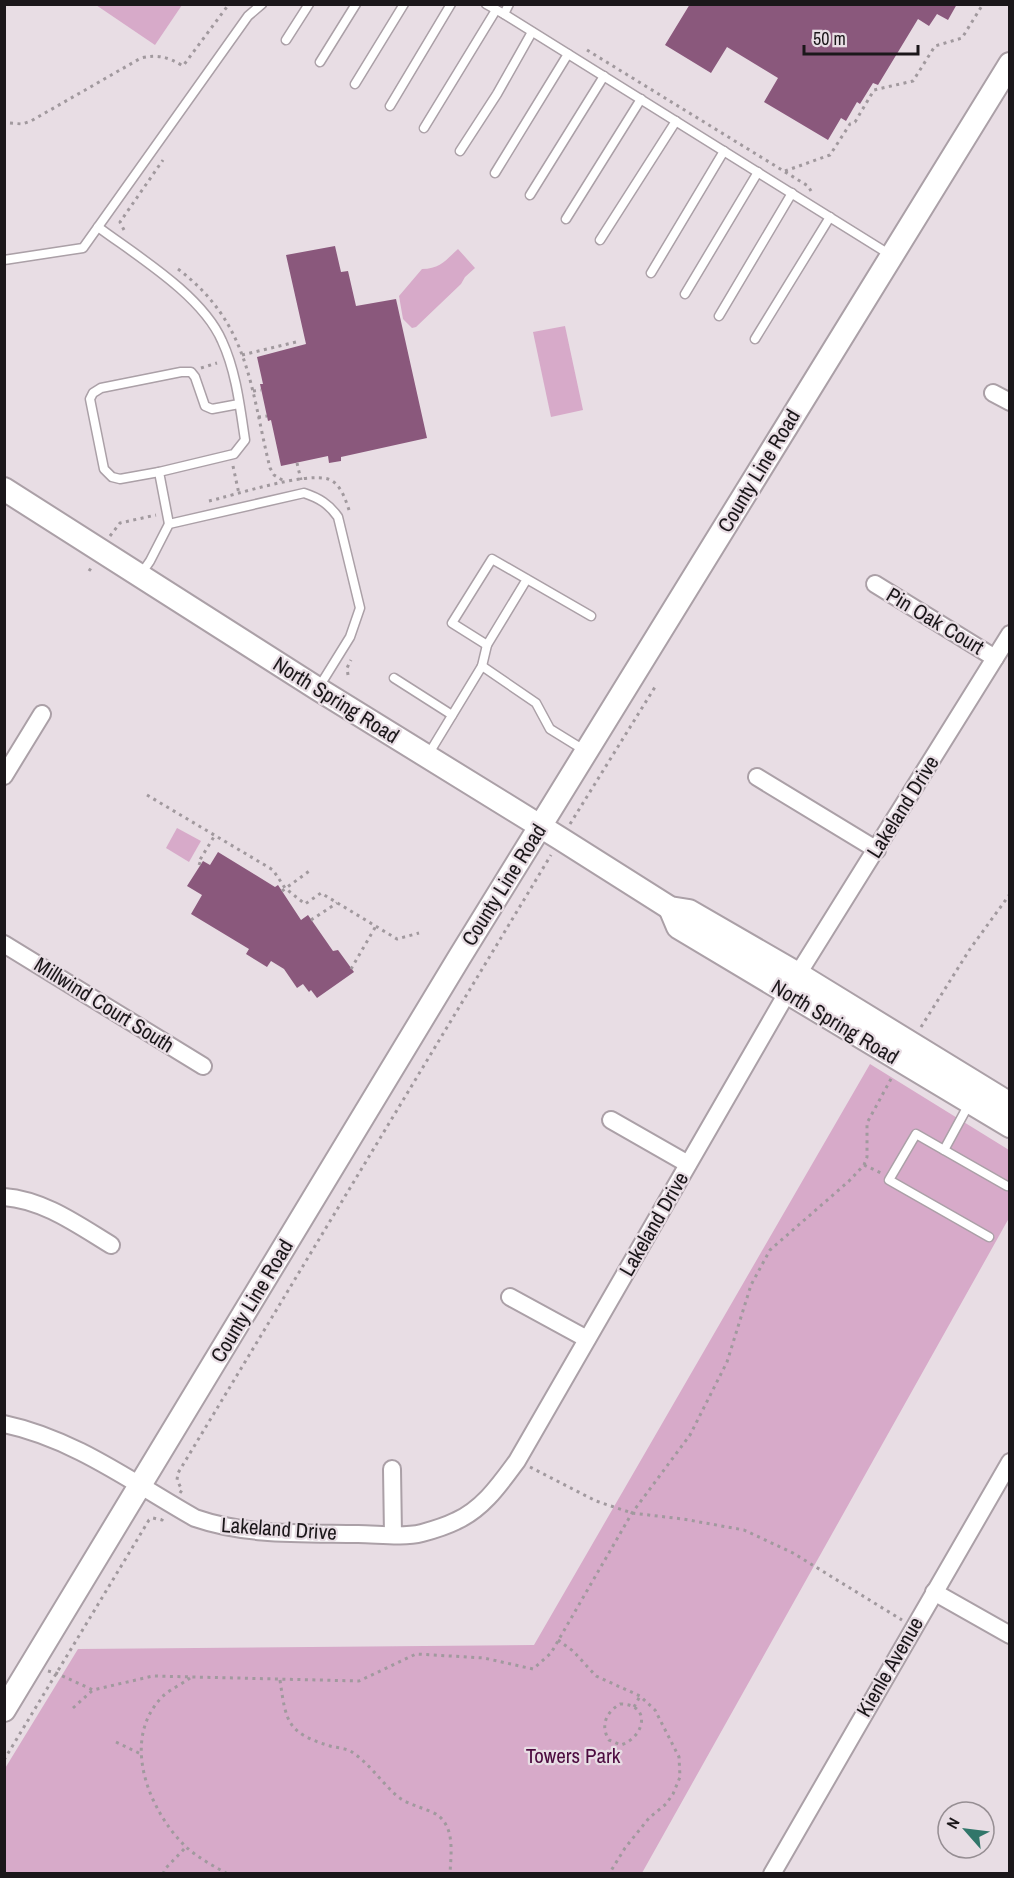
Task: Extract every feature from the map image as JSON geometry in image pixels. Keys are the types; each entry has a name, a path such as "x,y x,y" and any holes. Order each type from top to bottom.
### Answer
{"main road":[{"name":"County Line Road","path":"4,1710 453,967 1010,64"},
{"name":"North Spring Road","path":"4,489 141,574 318,689 561,838 670,908 688,911 793,984 975,1094 1010,1126"},
{"name":"North Spring Road","path":"975,1094 1010,1104"}],"street":[{"path":"993,393 1010,402"},
{"name":"Pin Oak Court","path":"875,585 995,658"},
{"name":"Lakeland Drive","path":"4,1424 27,1429 85,1452 195,1518 215,1525 265,1532 393,1535 420,1533 457,1520 477,1508 497,1489 517,1461 793,984 1010,634"},
{"path":"4,777 42,714"},
{"path":"757,777 877,850"},
{"name":"Millwind Court South","path":"4,944 203,1066"},
{"path":"611,1120 688,1164"},
{"path":"4,1197 33,1202 61,1215 111,1245"},
{"path":"510,1297 587,1339"},
{"name":"Kienle Avenue","path":"772,1874 1010,1462"},
{"path":"392,1469 393,1535"},
{"path":"934,1592 1010,1635"}],"lane":[{"path":"4,260 83,248 248,16 262,4"},
{"path":"286,40 309,4"},
{"path":"320,62 356,4"},
{"path":"355,84 404,4"},
{"path":"390,106 452,4"},
{"path":"486,4 892,256"},
{"path":"424,128 500,12 509,4"},
{"path":"460,151 497,94 532,32"},
{"path":"495,173 568,54"},
{"path":"530,195 604,76"},
{"path":"566,219 641,99"},
{"path":"600,240 676,121"},
{"path":"651,273 724,151"},
{"path":"685,294 758,172"},
{"path":"719,316 792,193"},
{"path":"755,339 830,217"},
{"path":"98,227 170,279 202,311 222,340 239,404 245,440 234,454 159,472 120,479 112,477 104,469 90,399 93,393 100,388 191,372 205,406 212,409 239,404"},
{"path":"141,574 169,524 159,472"},
{"path":"169,524 304,493 330,506 339,517 360,608 350,637 318,689"},
{"path":"487,645 452,623 492,559 591,616"},
{"path":"427,756 482,666 487,645 528,579"},
{"path":"482,666 536,703 550,729 587,752"},
{"path":"394,678 452,716"},
{"path":"944,1150 975,1094"},
{"path":"989,1237 889,1180 916,1134 1007,1186"}],"path":[{"path":"10,123 22,124 31,121 141,58 165,56 183,66 229,4"},
{"path":"784,171 830,156 849,124 855,122 874,90 913,81 935,46 962,38 983,4"},
{"path":"586,50 808,186 812,192"},
{"path":"240,355 266,347 300,341"},
{"path":"253,391 261,390"},
{"path":"258,417 267,416"},
{"path":"297,463 301,480"},
{"path":"235,477 239,494"},
{"path":"199,504 314,477 329,479 343,494 351,516"},
{"path":"109,538 120,523 167,512"},
{"path":"348,675 347,669 352,657"},
{"path":"4,1760 149,1520 153,1518 162,1520 182,1490 177,1480 178,1473 561,838 655,687"},
{"path":"147,795 273,870 284,889 305,904 321,894 397,939 418,933"},
{"path":"201,864 198,863 215,835"},
{"path":"284,889 312,869"},
{"path":"73,1708 93,1690 153,1676 359,1681 416,1654 484,1658 533,1669 551,1653 632,1513 690,1435 727,1362 751,1285 770,1250 849,1181 864,1165 867,1157 867,1123 906,1052 970,948 1010,894"},
{"path":"311,920 337,903"},
{"path":"351,969 376,926"},
{"path":"864,1165 891,1178"},
{"path":"517,1461 596,1501 632,1513 744,1530 793,1554 914,1627"},
{"path":"558,1640 573,1651 596,1676 640,1696 655,1710 679,1757 680,1777 673,1794 666,1804 649,1818 625,1848 609,1874"},
{"path":"30,1668 56,1673 93,1690"},
{"path":"192,1677 164,1695 152,1710 143,1735 141,1754 147,1788 166,1824 186,1847 228,1874"},
{"path":"280,1679 288,1721 301,1735 350,1750 368,1765 398,1797 435,1814 447,1825 452,1840 450,1874"},
{"path":"634,1707 640,1696"},
{"path":"620,1704 634,1707 638,1710 642,1720 638,1733 621,1745 609,1740 605,1726 609,1712 620,1704"},
{"path":"116,1742 141,1754"},
{"path":"163,1874 186,1847"}],"green space":[{"path":"96,5 182,5 155,45"},
{"path":"458,249 475,268 416,327 412,328 403,319 399,296 422,269 438,266"},
{"path":"565,326 583,410 551,417 533,332"},
{"path":"177,828 201,841 189,862 166,848"},
{"name":"Towers Park","path":"870,1064 1009,1150 1009,1218 642,1873 5,1873 4,1770 78,1649 534,1645"}],"building":[{"path":"690,4 957,4 948,20 937,14 929,26 918,19 878,85 873,83 860,104 857,102 846,121 841,118 828,140 764,102 778,78 727,47 711,73 665,45"},
{"path":"335,246 341,272 348,271 356,306 396,299 427,438 341,457 341,461 329,463 328,456 281,466 271,420 268,421 257,357 306,344 286,255"},
{"path":"218,852 275,887 278,885 301,920 308,915 333,951 338,950 354,972 317,998 303,984 297,988 284,969 271,961 267,967 246,954 249,949 191,914 202,895 187,886 203,861 210,865"}]}
